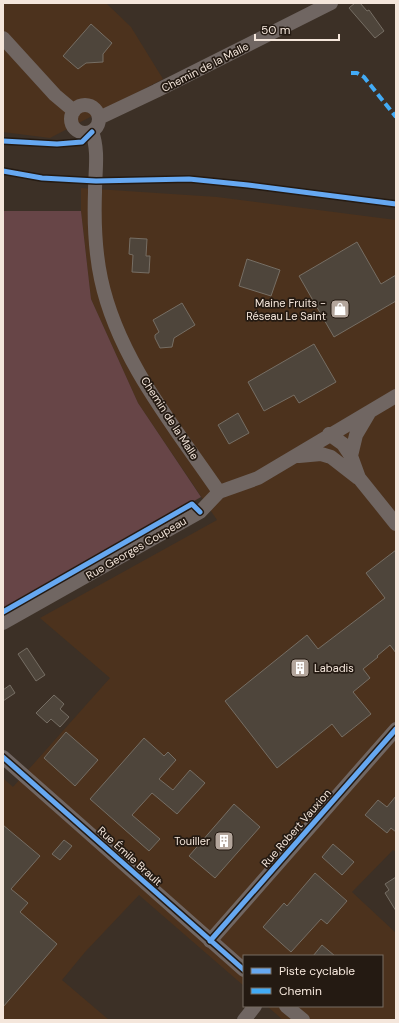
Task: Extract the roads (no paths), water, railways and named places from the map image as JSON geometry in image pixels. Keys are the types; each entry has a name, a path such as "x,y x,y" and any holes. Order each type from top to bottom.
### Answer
{"street":[{"name":"Chemin de la Malle","path":"99,118 144,98 308,9 331,3"},
{"path":"3,38 55,95 74,111"},
{"path":"89,105 96,110 99,118 98,126 92,132 84,133 75,129 71,120 74,111 80,106 89,105"},
{"name":"Chemin de la Malle","path":"92,132 95,140 96,158 94,193 98,258 101,279 112,314 146,385 219,492"},
{"name":"Rue Georges Coupeau","path":"3,623 200,512 219,492 258,478 296,456 329,434 396,396"},
{"path":"351,456 356,435 369,412"},
{"path":"329,434 343,444 351,456 359,478"},
{"path":"296,456 321,454 333,450 356,435"},
{"path":"321,454 338,461 359,478 396,524"},
{"name":"Rue Robert Vauxion","path":"210,941 396,729"},
{"name":"Rue Émile Brault","path":"3,757 243,969"},
{"path":"244,1020 254,1007"},
{"path":"287,1007 303,1020"}],"place":[{"name":"Maine Fruits - Réseau Le Saint","path":"340,309"},
{"name":"Labadis","path":"300,668"},
{"name":"Touiller","path":"224,841"}]}
